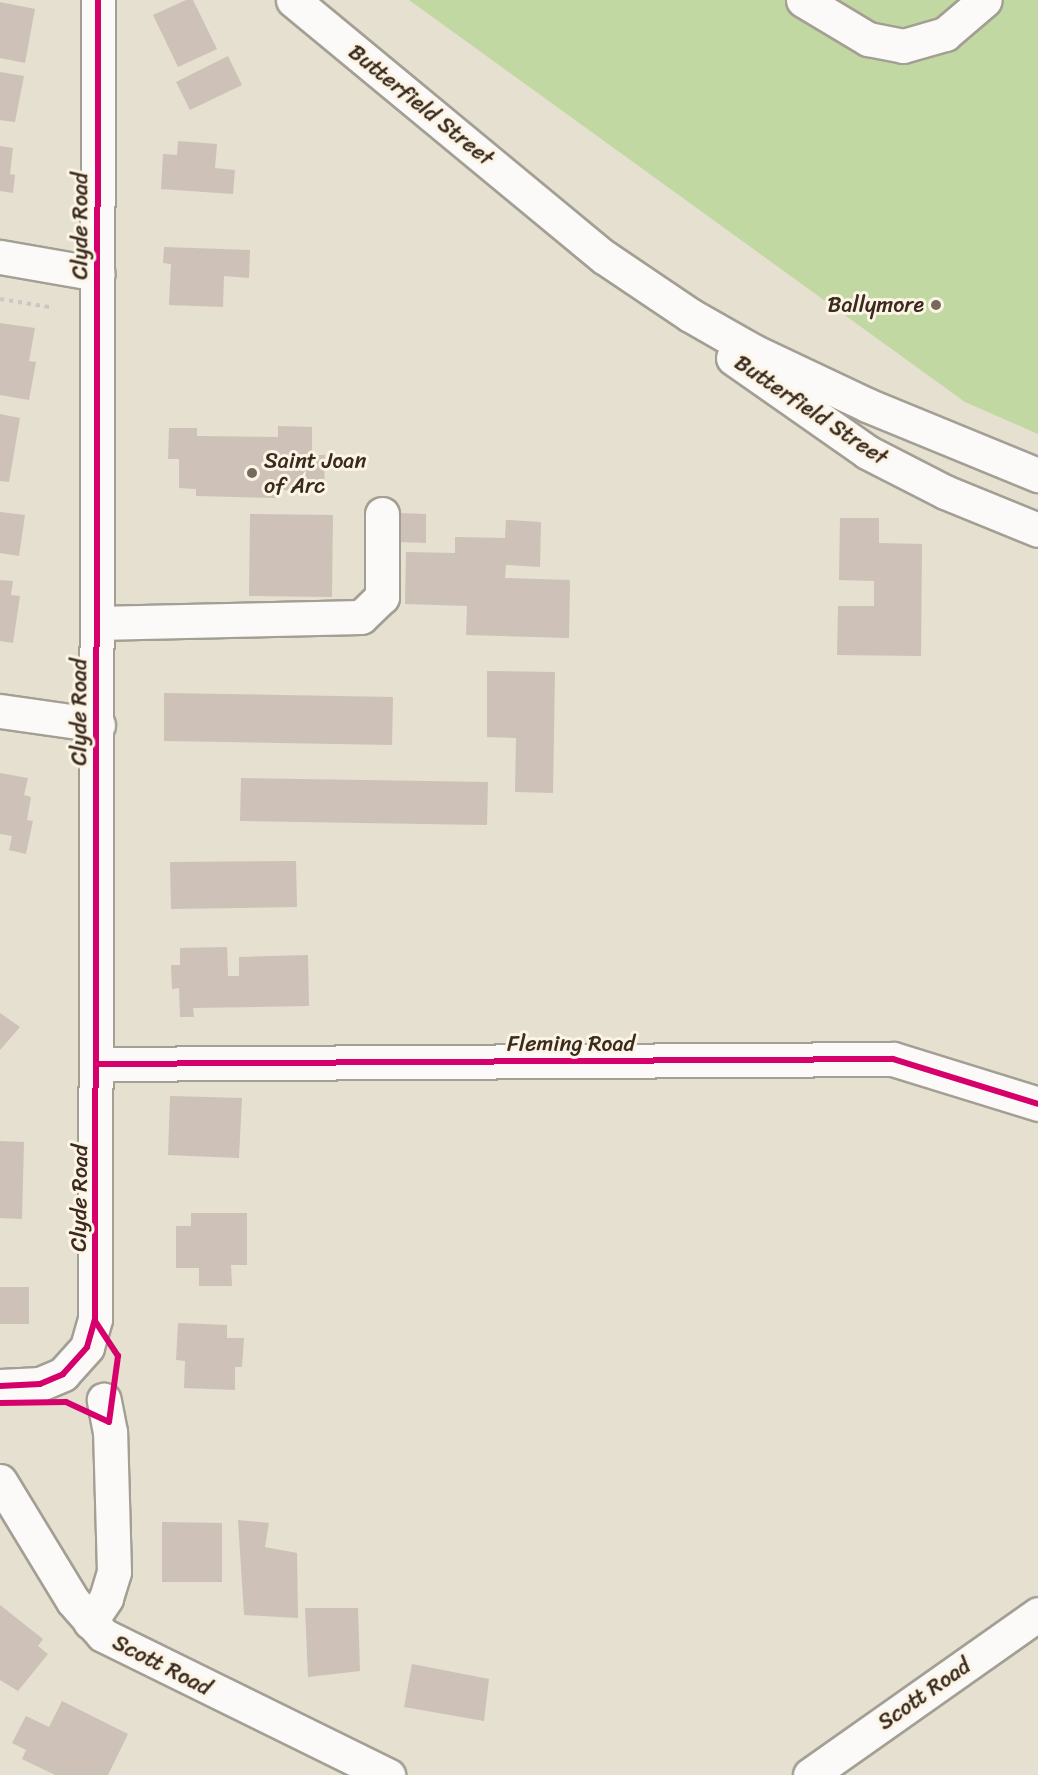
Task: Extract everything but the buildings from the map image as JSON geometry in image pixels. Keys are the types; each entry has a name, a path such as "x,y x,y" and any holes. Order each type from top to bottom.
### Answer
{"street":[{"name":"Clyde Road","path":"13,1386 48,1381 69,1369 87,1347 94,1328 99,1064 98,0"},
{"name":"Butterfield Street","path":"293,0 604,257 765,382 867,452 945,492 1038,530"},
{"path":"803,0 868,39 903,46 945,34 985,0"},
{"path":"0,257 98,274"},
{"name":"Butterfield Street","path":"604,257 690,315 778,364 867,405 1038,475"},
{"path":"98,623 361,617 382,597 382,514"},
{"path":"0,711 98,725"},
{"name":"Fleming Road","path":"99,1064 893,1059 1038,1104"},
{"path":"90,1622 106,1598 114,1572 111,1439 104,1400"},
{"name":"Scott Road","path":"0,1481 90,1622 118,1646 388,1775"},
{"name":"Scott Road","path":"810,1775 1038,1614"}],"path":[{"path":"0,299 50,307"}],"green space":[{"name":"Ballymore","path":"409,0 1038,0 1038,434 965,402"}],"cycle path":[{"path":"0,1386 40,1384 63,1374 87,1347 95,1319 98,0"},
{"path":"98,1064 893,1059 1038,1104"},
{"path":"0,1403 66,1402 109,1422 118,1356 95,1321"}],"place":[{"name":"Ballymore","path":"936,305"},
{"name":"Saint Joan of Arc","path":"252,473"}]}
